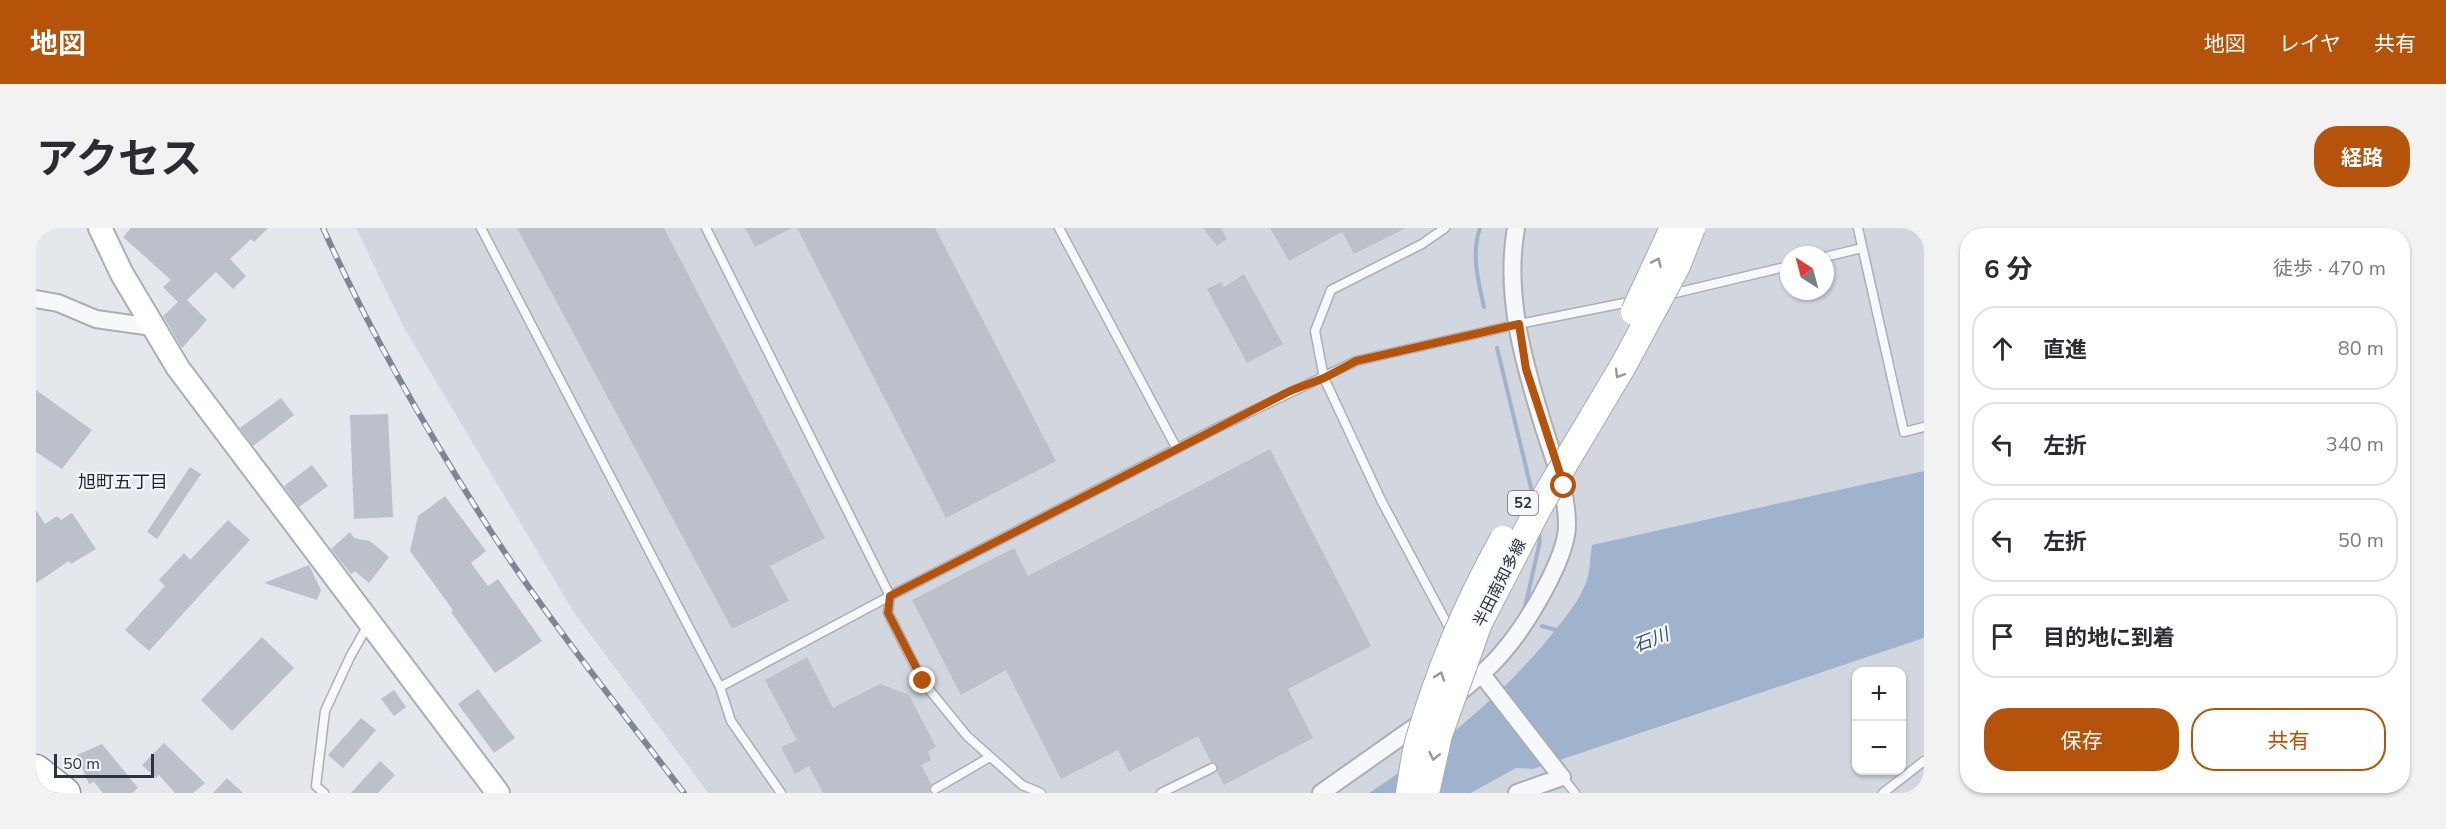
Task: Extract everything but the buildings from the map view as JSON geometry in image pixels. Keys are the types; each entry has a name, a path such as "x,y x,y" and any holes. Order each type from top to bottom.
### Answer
{"highway":[{"path":"36,771 65,793"}],"main road":[{"name":"半田南知多線","path":"1409,793 1419,740 1444,665 1481,579 1544,465 1633,316 1673,228"},
{"name":"半田南知多線","path":"1426,793 1439,735 1479,623 1539,507 1623,366 1677,266 1692,228"}],"street":[{"path":"100,228 152,327 178,369 498,793"},
{"path":"1321,793 1417,726 1483,675 1503,653 1537,603 1563,548 1567,527 1564,486 1526,369 1511,275 1516,228"},
{"path":"36,299 58,303 96,319 152,327"},
{"path":"1483,675 1561,776 1516,793"}],"lane":[{"path":"481,228 720,687 731,721 781,793"},
{"path":"706,228 890,596 888,613 923,681 967,736 1023,789 1041,793"},
{"path":"1059,228 1177,449"},
{"path":"1445,228 1422,244 1331,290 1315,331 1324,378 1420,575 1449,629 1483,675"},
{"path":"1858,228 1904,432 1924,427"},
{"path":"1834,255 1862,248"},
{"path":"720,687 890,596 1290,391 1324,378 1356,361 1519,324 1689,290 1780,268"},
{"path":"324,793 316,786 325,711 369,623"},
{"path":"935,789 990,757"},
{"path":"1883,793 1924,761"},
{"path":"1161,793 1212,768"},
{"path":"1561,776 1575,793"}],"shaded area":[{"path":"356,228 1924,228 1924,471 1593,545 1586,584 1567,616 1512,681 1427,754 1369,793 708,793 573,611 403,326"},
{"path":"1924,638 1924,793 1471,793 1516,768 1533,769"}],"water":[{"name":"石川","path":"1924,471 1924,638 1533,769 1516,768 1471,793 1369,793 1417,760 1461,725 1503,688 1543,645 1571,609 1585,585 1592,545"}],"waterway":[{"path":"1480,228 1476,257 1484,307"},
{"path":"1497,348 1533,496"},
{"path":"1525,607 1540,541 1538,530"},
{"path":"1542,626 1559,631"}],"railway":[{"path":"323,228 360,306 401,382 444,457 490,530 560,630 684,793"}],"district":[{"name":"旭町五丁目","path":"123,482"}],"route":[{"path":"923,681 888,613 890,596 1290,391 1324,378 1356,361 1519,324 1526,369 1564,486"}]}
